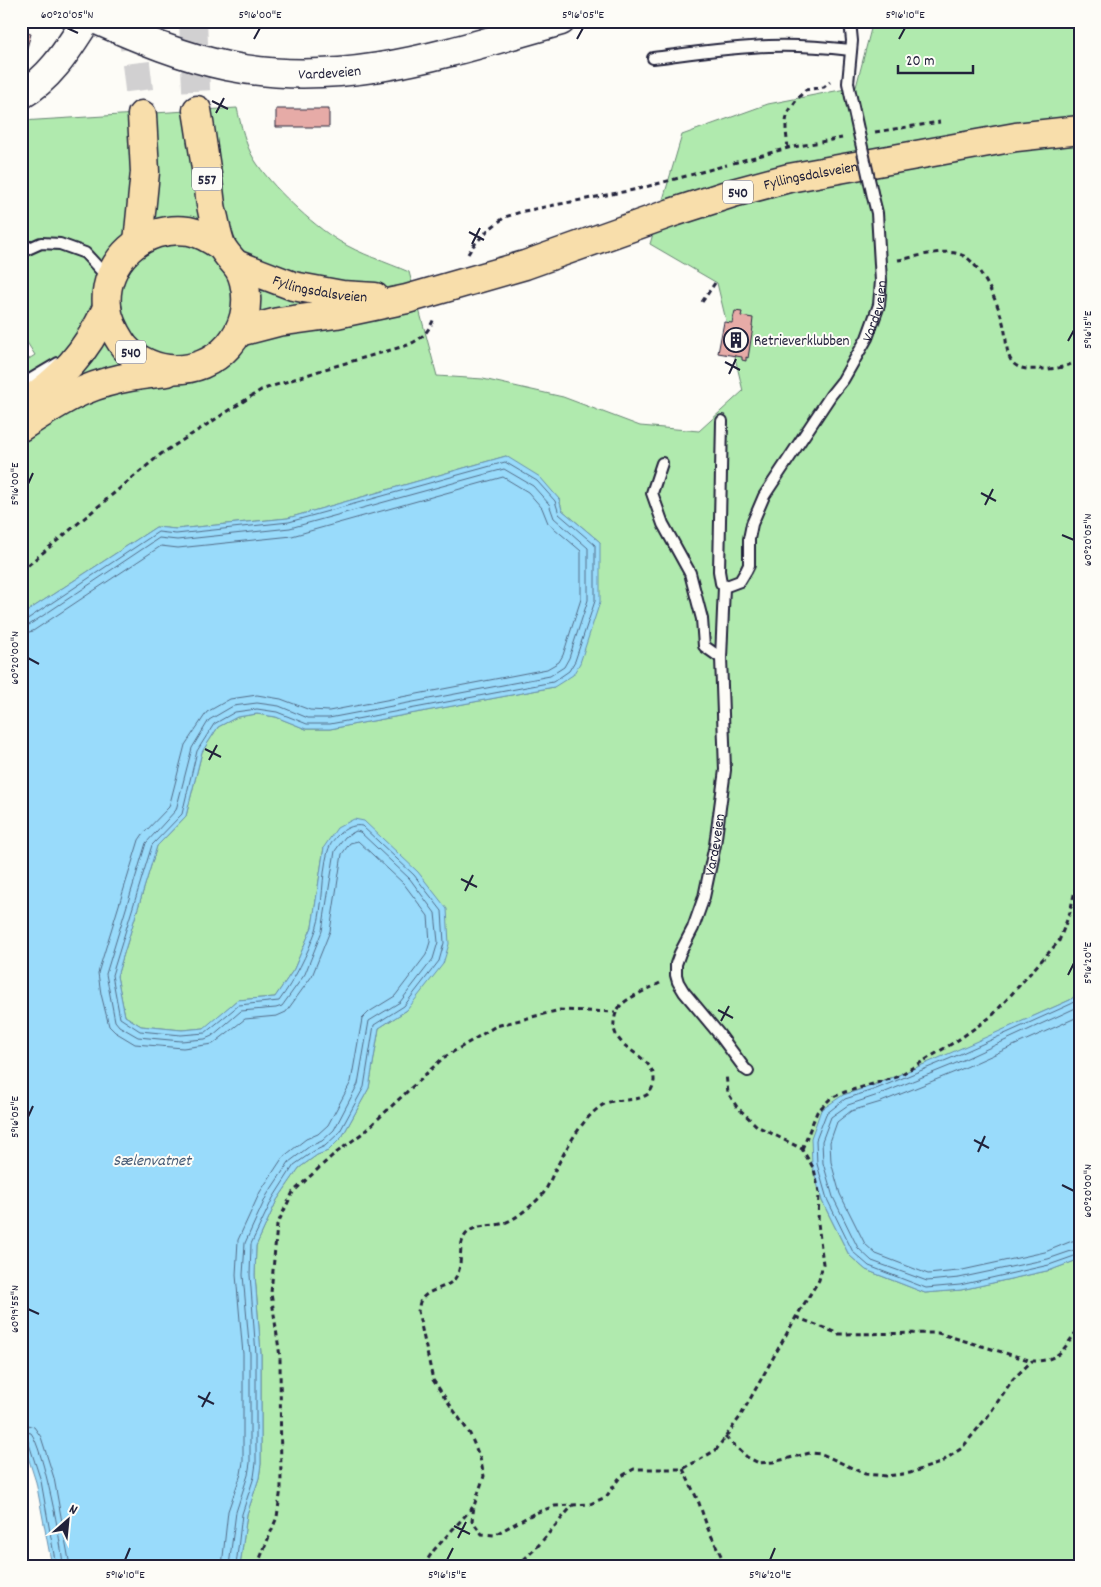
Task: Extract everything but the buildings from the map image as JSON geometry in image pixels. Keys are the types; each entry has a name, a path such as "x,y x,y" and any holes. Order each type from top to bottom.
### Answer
{"main road":[{"path":"21,95 32,89 51,71 68,50 86,21"},
{"name":"Vardeveien","path":"99,21 168,49 226,66 259,72 293,74 357,71 420,61 561,21"},
{"name":"557","path":"197,110 213,217 230,256"},
{"path":"138,242 145,172 142,116"},
{"name":"Fyllingsdalsveien","path":"239,332 278,322 336,314 407,300 525,265 680,210 789,178 1016,137 1080,130"},
{"name":"540","path":"21,427 74,395 105,383 131,375 180,370 198,367 214,359 228,348 239,332 245,316 247,299 244,282 230,256 207,237 190,231 172,230 154,234 138,242 120,259 115,265 109,280 106,294 112,328 123,346 140,360 159,368 180,370"},
{"name":"Fyllingsdalsveien","path":"230,256 293,286 342,295 407,300"},
{"name":"540","path":"21,406 42,392 64,373 84,350 107,308"}],"lane":[{"name":"Vardeveien","path":"724,587 740,580 746,571 749,565 749,540 752,524 764,496 830,395 843,380 867,338 879,305 881,282 877,213 848,82 851,50 850,21"},
{"path":"653,58 724,48 771,46 813,46 851,50"},
{"path":"21,252 42,243 60,244 85,253 109,280"},
{"path":"21,385 42,371 84,350"},
{"name":"Vardeveien","path":"676,975 676,964 693,928 704,897 715,846 725,770 721,658 724,587 721,583 719,571 722,421"},
{"path":"662,463 652,493 664,524 690,573 702,619 704,646 721,658"},
{"path":"676,975 684,992 748,1071"}],"path":[{"path":"788,148 785,123 788,110 805,90 824,87 843,64 851,50"},
{"path":"464,260 473,246 488,230 505,217 524,210 638,189 788,148 815,144"},
{"path":"880,263 946,252 965,257 977,268 995,300 1004,326 1008,355 1013,364 1024,369 1058,369 1073,364 1080,359"},
{"path":"702,302 715,284"},
{"path":"21,571 161,454 218,417 262,390 324,369 408,345 421,339 432,326 437,311"},
{"path":"802,1149 817,1112 831,1098 897,1077 958,1040 992,1016 1059,941 1070,912 1076,886 1076,876 1080,870"},
{"path":"676,975 622,1003 615,1012 613,1027 620,1042 648,1064 654,1074 653,1087 647,1094 635,1099 614,1100 603,1105 590,1116 564,1154 544,1192 534,1203 506,1223 477,1227 467,1233 461,1244 460,1266 457,1276 447,1286 428,1294 421,1300 418,1311 433,1380 470,1434 480,1458 484,1476 474,1506 472,1521 482,1534 494,1535 535,1513 555,1506 590,1504 606,1497 620,1478 634,1470 683,1469 716,1450 740,1417 796,1317 820,1280 823,1264 818,1223 819,1192 814,1169 802,1149 757,1126 737,1107 728,1093 725,1072 730,1049"},
{"path":"257,1566 277,1517 281,1488 280,1357 271,1293 277,1225 294,1192 332,1156 364,1132 442,1058 496,1026 560,1010 615,1012"},
{"path":"796,1317 840,1334 938,1333 1032,1361 1047,1361 1060,1354 1080,1327"},
{"path":"725,1437 746,1457 759,1463 810,1454 822,1454 865,1474 887,1476 910,1473 940,1463 962,1448 988,1416 1013,1378 1032,1361"},
{"path":"683,1469 700,1503 708,1529 726,1566"},
{"path":"517,1566 574,1505"},
{"path":"423,1566 434,1550 474,1506"}],"green space":[{"path":"873,21 1080,21 1080,992 1070,1000 958,1050 901,1074 843,1095 822,1201 849,1255 866,1270 925,1293 961,1290 1051,1270 1080,1259 1080,1566 240,1566 247,1514 259,1478 261,1464 261,1354 255,1275 256,1246 277,1200 299,1168 317,1155 328,1151 342,1137 369,1088 379,1028 407,1010 324,847 312,927 294,969 275,997 237,1000 205,1028 182,1030 141,1026 125,1016 117,976 157,846 186,816 202,752 218,727 237,717 257,714 276,717 306,729 330,729 554,687 600,542 562,510 559,499 506,456 288,518 176,529 156,527 21,617 21,364 35,355 21,333 21,121 237,108 246,141 254,159 270,181 292,204 328,234 347,246 409,272 437,376 483,379 563,397 640,426 699,431 743,391 717,283 650,244 682,135 768,104 856,87"}],"water":[{"name":"Sælenvatnet","path":"506,456 540,477 559,499 562,510 600,542 600,602 580,663 573,675 554,687 330,729 306,729 276,717 257,714 237,717 218,727 202,752 186,816 157,846 117,976 125,1016 141,1026 182,1030 204,1028 237,1000 275,997 294,969 312,927 324,847 337,828 354,819 364,821 418,872 447,909 449,944 443,964 407,1010 379,1028 369,1088 342,1137 328,1151 317,1155 299,1168 277,1200 256,1246 255,1275 261,1354 261,1464 259,1478 247,1514 240,1566 52,1566 36,1482 21,1435 21,617 156,527 176,529 288,518"},
{"path":"1080,992 1080,1259 1051,1270 961,1290 925,1293 866,1270 849,1255 822,1201 812,1165 811,1138 821,1110 843,1095 875,1085 948,1054 1070,1000"}],"tunnel":[{"path":"131,21 142,115"},
{"path":"193,21 197,110"}],"place":[{"name":"Retrieverklubben","path":"736,340"}]}
